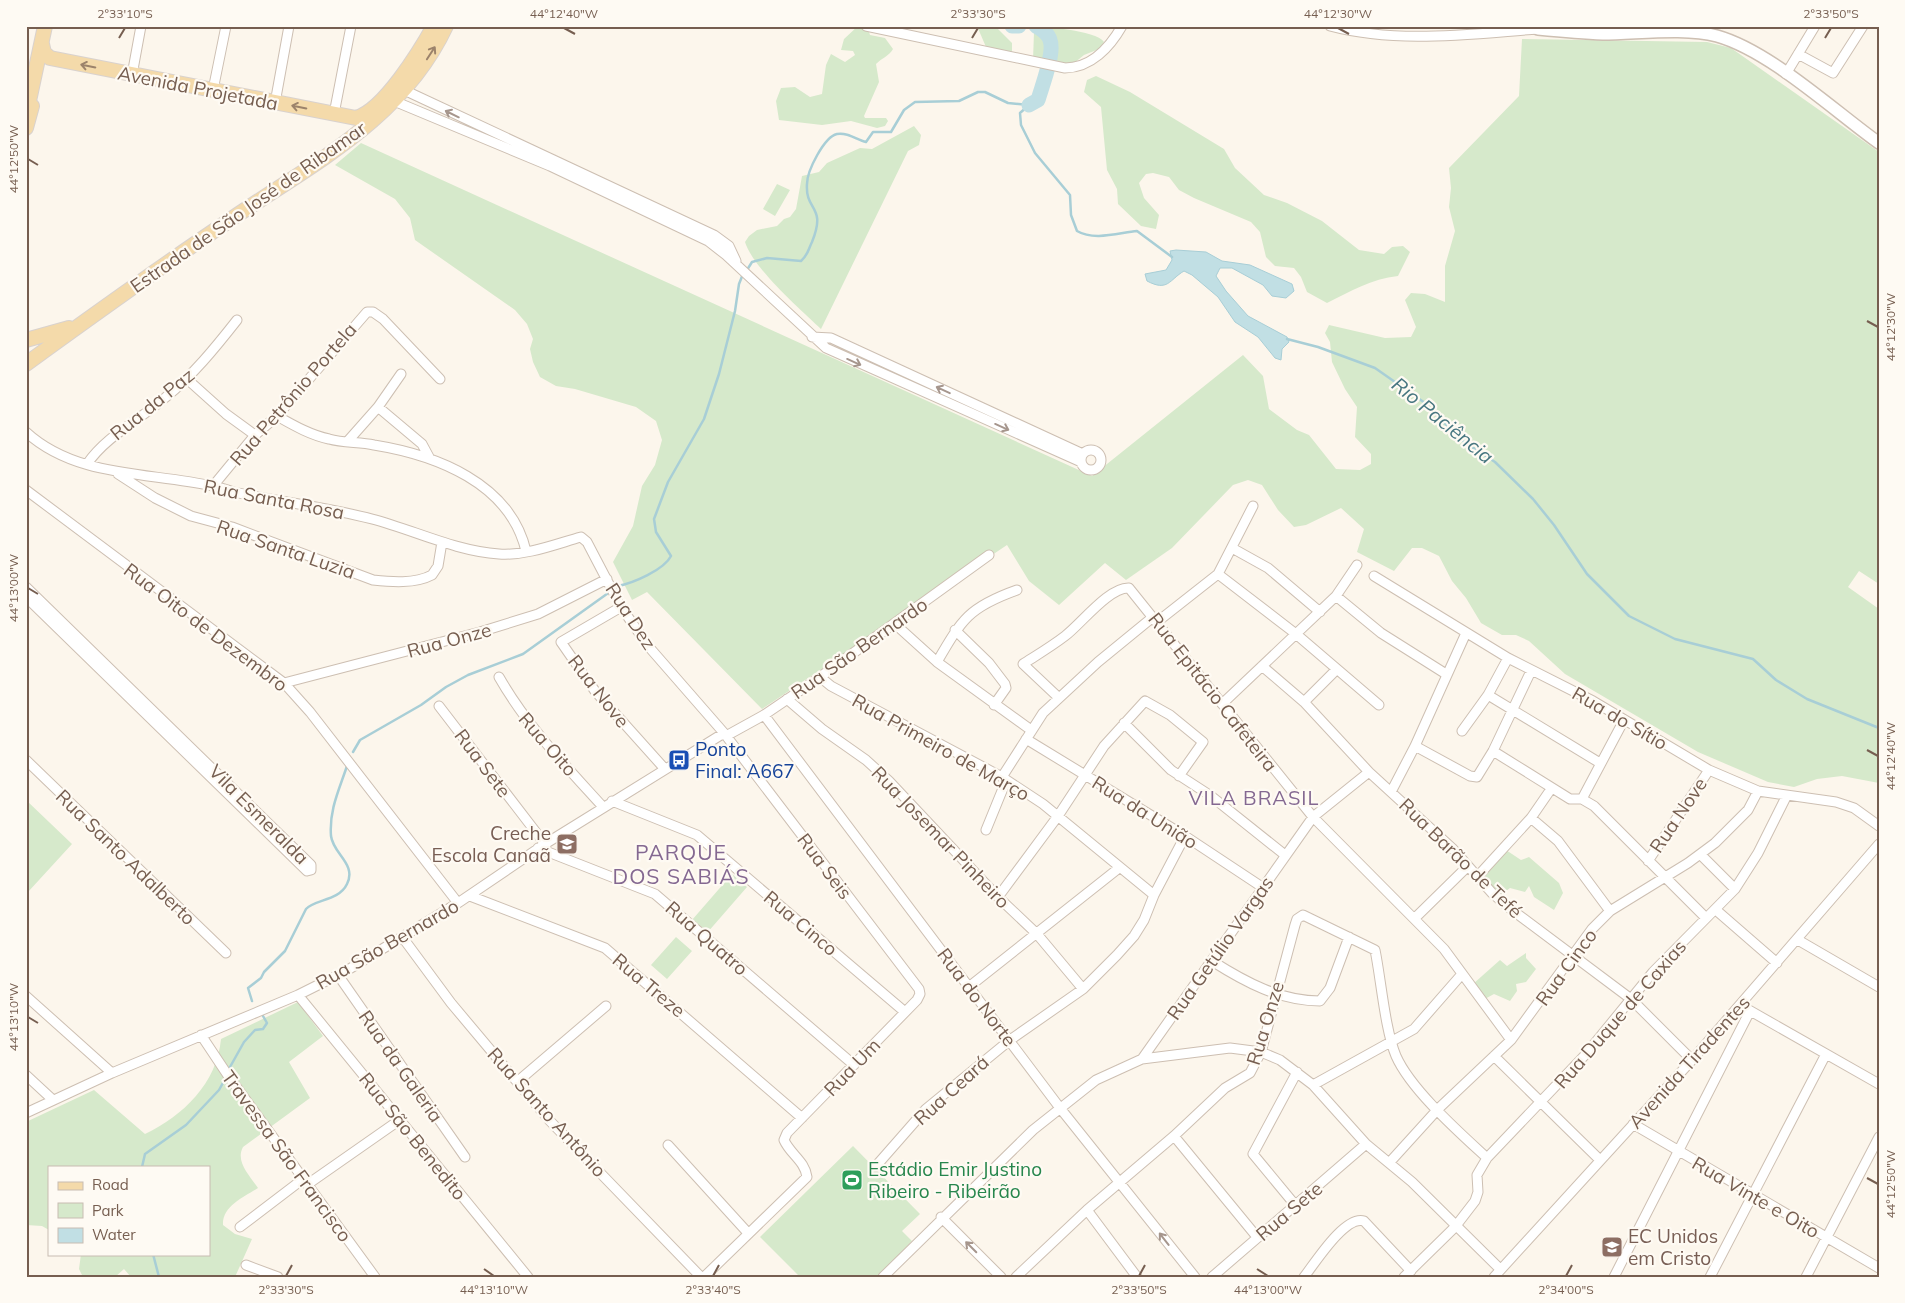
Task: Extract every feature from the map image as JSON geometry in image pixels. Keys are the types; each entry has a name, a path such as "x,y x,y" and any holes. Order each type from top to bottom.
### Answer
{"main road":[{"path":"26,115 45,26"},
{"name":"Estrada de São José de Ribamar","path":"341,116 356,118 370,112 404,74 434,26"},
{"name":"Estrada de São José de Ribamar","path":"26,364 234,217 319,164 354,138 404,90 427,60 446,26"},
{"path":"26,128 40,68 50,58 44,53 42,44"},
{"name":"Avenida Projetada","path":"50,58 341,116"},
{"path":"234,217 338,139 348,127 341,116"},
{"path":"26,340 80,325"}],"street":[{"path":"132,74 141,26"},
{"path":"213,90 226,26"},
{"path":"275,103 289,26"},
{"path":"341,116 351,26"},
{"path":"866,26 1052,66 1072,68 1089,62 1108,46 1122,26"},
{"path":"1330,26 1386,36 1489,34 1534,28 1690,33 1714,36 1743,46 1786,74 1879,143"},
{"path":"1786,74 1815,26"},
{"path":"1798,54 1833,74 1863,26"},
{"path":"404,90 487,135 633,200 708,241 738,266 812,337 842,356 1082,458"},
{"path":"394,101 472,127"},
{"name":"Rua Petrônio Portela","path":"213,486 255,435 277,416 366,312 373,312 382,320 440,379"},
{"name":"Rua da Paz","path":"87,464 103,444 165,398 187,379 237,320"},
{"path":"347,442 378,407 401,374"},
{"path":"187,379 226,414 255,435"},
{"path":"378,407 422,444 429,457"},
{"path":"277,416 321,438 375,445 429,457 457,470 495,497 514,517 522,534 526,551"},
{"name":"Rua Santa Rosa","path":"26,432 38,443 62,457 116,472 213,486 234,492 305,504 373,519 442,542 500,554 526,551"},
{"name":"Rua Santa Luzia","path":"116,472 155,498 191,516 232,527 373,580 388,582 432,575 438,566 442,542"},
{"name":"Rua Oito de Dezembro","path":"26,490 284,683 310,712 458,903"},
{"path":"986,830 1004,779 1030,730 1058,698 1155,620 1218,574 1253,506"},
{"name":"Rua Dez","path":"526,551 581,537 587,542 621,607 649,647 725,734"},
{"path":"1232,548 1282,578 1320,612"},
{"name":"Rua São Bernardo","path":"26,1113 112,1073 298,995 338,975 403,938 470,896 541,846 664,768 764,715 895,624 989,555"},
{"path":"1222,704 1336,596 1357,565"},
{"path":"1218,574 1296,634 1378,706"},
{"name":"Rua do Sítio","path":"1374,576 1508,658 1593,702 1709,770 1758,791 1845,805 1854,808 1879,826"},
{"name":"Rua Onze","path":"284,683 480,632 538,614 609,583"},
{"name":"Rua Epitácio Cafeteira","path":"1058,698 1023,664 1064,637 1102,602 1119,590 1126,587 1132,590 1313,817 1444,949 1511,1040"},
{"path":"937,662 955,630 983,603 1017,590"},
{"name":"Vila Esmeralda","path":"28,593 307,871 310,871 311,865 108,672"},
{"path":"1336,596 1381,633 1446,674"},
{"name":"Rua Nove","path":"621,607 561,642 595,692 664,768"},
{"path":"895,624 937,662 1030,730"},
{"path":"955,630 989,663 1005,684 1006,688 994,704"},
{"path":"1391,792 1415,746 1466,633"},
{"path":"1462,730 1488,695 1508,658"},
{"name":"Rua Barão de Tefé","path":"1262,666 1304,702 1369,772 1452,848 1477,877 1512,910 1631,999 1692,1060"},
{"path":"1304,702 1336,670"},
{"path":"1415,746 1470,776 1478,777 1514,710 1532,671"},
{"name":"Rua Oito","path":"499,677 515,705 541,739 603,806"},
{"name":"Rua Primeiro de Março","path":"820,677 832,686 1004,779 1058,816 1154,895"},
{"path":"1488,695 1600,763"},
{"name":"Rua Josemar Pinheiro","path":"787,699 878,771 998,897 1037,934 1083,989"},
{"path":"998,897 1058,816 1085,774 1124,723 1143,702 1148,701 1170,715 1203,742 1179,776"},
{"name":"Rua Sete","path":"439,706 541,846"},
{"name":"Rua do Norte","path":"764,715 970,986 1060,1108 1194,1277"},
{"path":"1582,799 1624,720"},
{"path":"1124,723 1179,776 1211,796 1285,855"},
{"name":"Rua Seis","path":"725,734 919,989 920,994 917,1000"},
{"name":"Rua da União","path":"1026,739 1185,836 1262,887"},
{"path":"1493,751 1550,789 1570,799 1582,799 1594,806 1706,918"},
{"name":"Rua Santo Adalberto","path":"26,760 226,953"},
{"name":"Rua Nove","path":"1648,860 1709,770"},
{"name":"Rua Getúlio Vargas","path":"882,1277 1015,1146 1060,1108 1096,1080 1142,1059 1313,817 1369,772"},
{"path":"1477,877 1531,818 1550,789"},
{"name":"Rua Cinco","path":"1389,1163 1438,1109 1511,1040 1532,1013 1572,954 1610,911 1701,855 1733,828 1748,810 1758,791"},
{"name":"Rua Duque de Caxias","path":"1407,1274 1456,1228 1478,1197 1476,1175 1488,1158 1586,1054 1680,943 1716,910 1735,889 1762,846 1786,797"},
{"name":"Rua Cinco","path":"612,801 697,836 905,1012"},
{"path":"1531,818 1558,840 1610,911"},
{"name":"Rua Ceará","path":"876,1166 926,1109 1010,1040 1083,989 1134,936 1144,920 1154,895 1185,836"},
{"name":"Avenida Tiradentes","path":"1494,1277 1692,1060 1798,940 1879,844"},
{"name":"Rua Quatro","path":"541,846 655,894 854,1065"},
{"path":"1701,855 1735,889"},
{"path":"1415,918 1468,866"},
{"path":"970,986 1119,868"},
{"name":"Rua Treze","path":"470,896 605,948 802,1118"},
{"path":"1716,910 1776,963"},
{"name":"Rua Onze","path":"1016,1277 1087,1210 1174,1136 1232,1082 1250,1073 1261,1052 1294,925 1300,916 1307,916 1349,937"},
{"path":"1212,961 1244,981 1275,994 1320,1001 1327,994 1349,937 1375,950 1392,1042 1402,1068 1438,1109 1488,1158"},
{"name":"Rua Santo Antônio","path":"403,938 452,1003 550,1121 702,1277"},
{"path":"1798,940 1879,987"},
{"path":"1313,1085 1414,1029 1462,974"},
{"name":"Rua da Galeria","path":"338,975 465,1157"},
{"name":"Rua São Benedito","path":"298,995 528,1277"},
{"path":"26,996 112,1073"},
{"name":"Rua Um","path":"748,1233 807,1177 802,1163 786,1145 784,1140 787,1133 917,1000"},
{"path":"1740,1005 1879,1084"},
{"path":"518,1082 606,1006"},
{"path":"1614,1277 1750,1011"},
{"name":"Travessa São Francisco","path":"201,1035 227,1074 375,1277"},
{"path":"1142,1059 1230,1048 1261,1052 1280,1060 1313,1085 1366,1144 1412,1182 1500,1270"},
{"path":"1710,1277 1826,1054"},
{"path":"1494,1056 1600,1160"},
{"path":"1296,1206 1253,1154 1297,1072"},
{"path":"26,1075 53,1100"},
{"path":"240,1227 400,1120"},
{"name":"Rua Vinte e Oito","path":"1634,1124 1879,1268"},
{"path":"1174,1136 1257,1237"},
{"path":"1806,1277 1879,1137"},
{"name":"Rua Sete","path":"1212,1277 1366,1144"},
{"path":"668,1145 748,1233 702,1277"},
{"path":"1087,1210 1137,1277"},
{"path":"941,1217 1001,1277"},
{"path":"1304,1277 1327,1246 1344,1228 1355,1220 1364,1221 1407,1274"},
{"path":"246,1265 278,1277"}],"green space":[{"path":"858,26 867,26 870,35 885,38 893,49 876,64 879,82 864,116 865,118 886,118 888,121 885,126 877,128 851,121 822,125 779,120 776,101 781,88 795,87 810,97 822,94 826,65 831,54 845,62 855,55 853,51 841,50 844,39"},
{"path":"977,26 995,26 1012,43 1012,51 1009,55 986,47"},
{"path":"1026,26 1055,28 1091,34 1104,42 1099,49 1084,55 1073,64 1033,60 1034,32"},
{"path":"1522,39 1707,42 1731,48 1879,152 1879,584 1859,571 1848,587 1879,609 1879,783 1842,776 1817,779 1794,787 1768,782 1698,752 1565,674 1529,641 1516,635 1502,635 1481,623 1466,598 1452,581 1439,556 1422,548 1412,548 1394,571 1357,552 1364,529 1341,508 1306,525 1294,527 1278,510 1262,485 1248,480 1233,485 1172,548 1126,580 1105,563 1059,605 1029,581 1007,545 762,709 647,592 632,600 613,562 633,526 642,486 655,465 662,440 656,421 636,407 575,389 556,386 540,377 533,362 530,349 533,339 527,324 515,310 415,240 410,218 395,199 335,165 361,143 1092,476 1243,355 1263,376 1269,409 1297,430 1309,435 1336,469 1360,470 1371,464 1371,454 1355,437 1357,407 1345,389 1332,362 1330,342 1325,333 1329,325 1385,338 1411,337 1416,327 1405,300 1411,293 1425,294 1445,302 1445,266 1455,231 1449,207 1451,188 1449,168 1519,96"},
{"path":"1096,76 1130,92 1224,149 1235,168 1264,195 1287,203 1322,221 1359,250 1384,254 1392,247 1403,246 1410,252 1398,276 1370,283 1327,303 1307,292 1301,277 1294,268 1275,266 1266,257 1260,232 1251,222 1194,198 1179,190 1169,177 1153,173 1146,174 1139,183 1144,198 1159,215 1156,229 1141,226 1118,204 1117,189 1107,170 1101,107 1084,92 1087,80"},
{"path":"914,126 921,135 919,145 908,151 821,329 767,276 757,264 745,242 757,230 777,226 784,219 790,217 796,209 802,176 819,172 827,163 860,148 872,149"},
{"path":"777,184 790,190 775,216 763,209"},
{"path":"26,800 72,844 28,892 26,891"},
{"path":"1506,850 1521,860 1529,857 1559,883 1563,893 1554,910 1534,897 1529,886 1525,892 1510,888 1498,897 1481,878"},
{"path":"732,874 747,887 707,933 692,920"},
{"path":"676,937 692,951 667,979 651,965"},
{"path":"1526,953 1526,958 1536,969 1526,982 1516,984 1517,991 1510,1001 1494,994 1483,1000 1473,984 1500,960 1507,966"},
{"path":"298,1002 323,1036 289,1062 310,1098 243,1147 241,1153 242,1163 258,1188 230,1207 224,1218 223,1225 235,1234 252,1239 235,1277 131,1277 124,1269 115,1277 83,1277 79,1269 81,1256 210,1256 210,1166 48,1166 48,1229 42,1226 26,1225 26,1122 94,1090 145,1134 172,1118 196,1096 213,1070 221,1039"},
{"name":"Estádio Emir Justino Ribeiro - Ribeirão","path":"853,1146 920,1214 902,1231 912,1241 878,1277 800,1277 760,1237"}],"water":[{"path":"1170,251 1206,252 1222,261 1250,265 1292,284 1294,291 1286,298 1272,296 1263,285 1232,268 1220,268 1216,276 1226,291 1248,316 1287,337 1289,342 1282,349 1281,360 1275,358 1258,337 1235,322 1218,297 1192,275 1184,271 1164,285 1147,281 1145,274 1166,270 1172,260"}],"waterway":[{"name":"Rio Paciência","path":"1012,26 1019,26"},
{"name":"Rio Paciência","path":"1029,105 1038,100 1051,53 1049,38 1036,26"},
{"path":"747,270 752,262 767,258 801,261 807,254 816,230 817,221 807,193 808,178 817,155 832,136 845,134 866,142 873,132 891,132 904,110 915,102 959,101 978,92 985,92 1008,103 1029,105"},
{"name":"Rio Paciência","path":"1029,105 1020,113 1021,125 1035,153 1070,195 1071,215 1077,231 1091,236 1137,231 1172,257"},
{"path":"353,752 360,740 421,705 446,687 468,675 523,654 618,586 648,575 667,561 671,556 656,532 654,519 668,482 704,419 719,374 735,311 739,284 743,274"},
{"name":"Rio Paciência","path":"1287,339 1318,347 1375,368 1425,403 1461,440 1495,462 1533,499 1554,525 1587,574 1629,616 1675,639 1753,659 1776,680 1807,699 1879,728"},
{"path":"252,1001 248,988 261,978 264,972 285,951 306,909 315,903 338,894 347,884 349,871 331,836 335,800 347,766"},
{"path":"230,1067 244,1042 255,1030 263,1029 267,1023 263,1016"},
{"path":"142,1166 145,1154 186,1125 219,1090 224,1081"},
{"path":"154,1256 159,1277"}],"place":[{"name":"Ponto Final: A667","path":"679,760"},
{"name":"Creche Escola Canaã","path":"567,844"},
{"name":"Estádio Emir Justino Ribeiro - Ribeirão","path":"852,1180"},
{"name":"EC Unidos em Cristo","path":"1612,1247"}],"district":[{"name":"VILA BRASIL","path":"1254,797"},
{"name":"PARQUE DOS SABIÁS","path":"681,864"}]}
